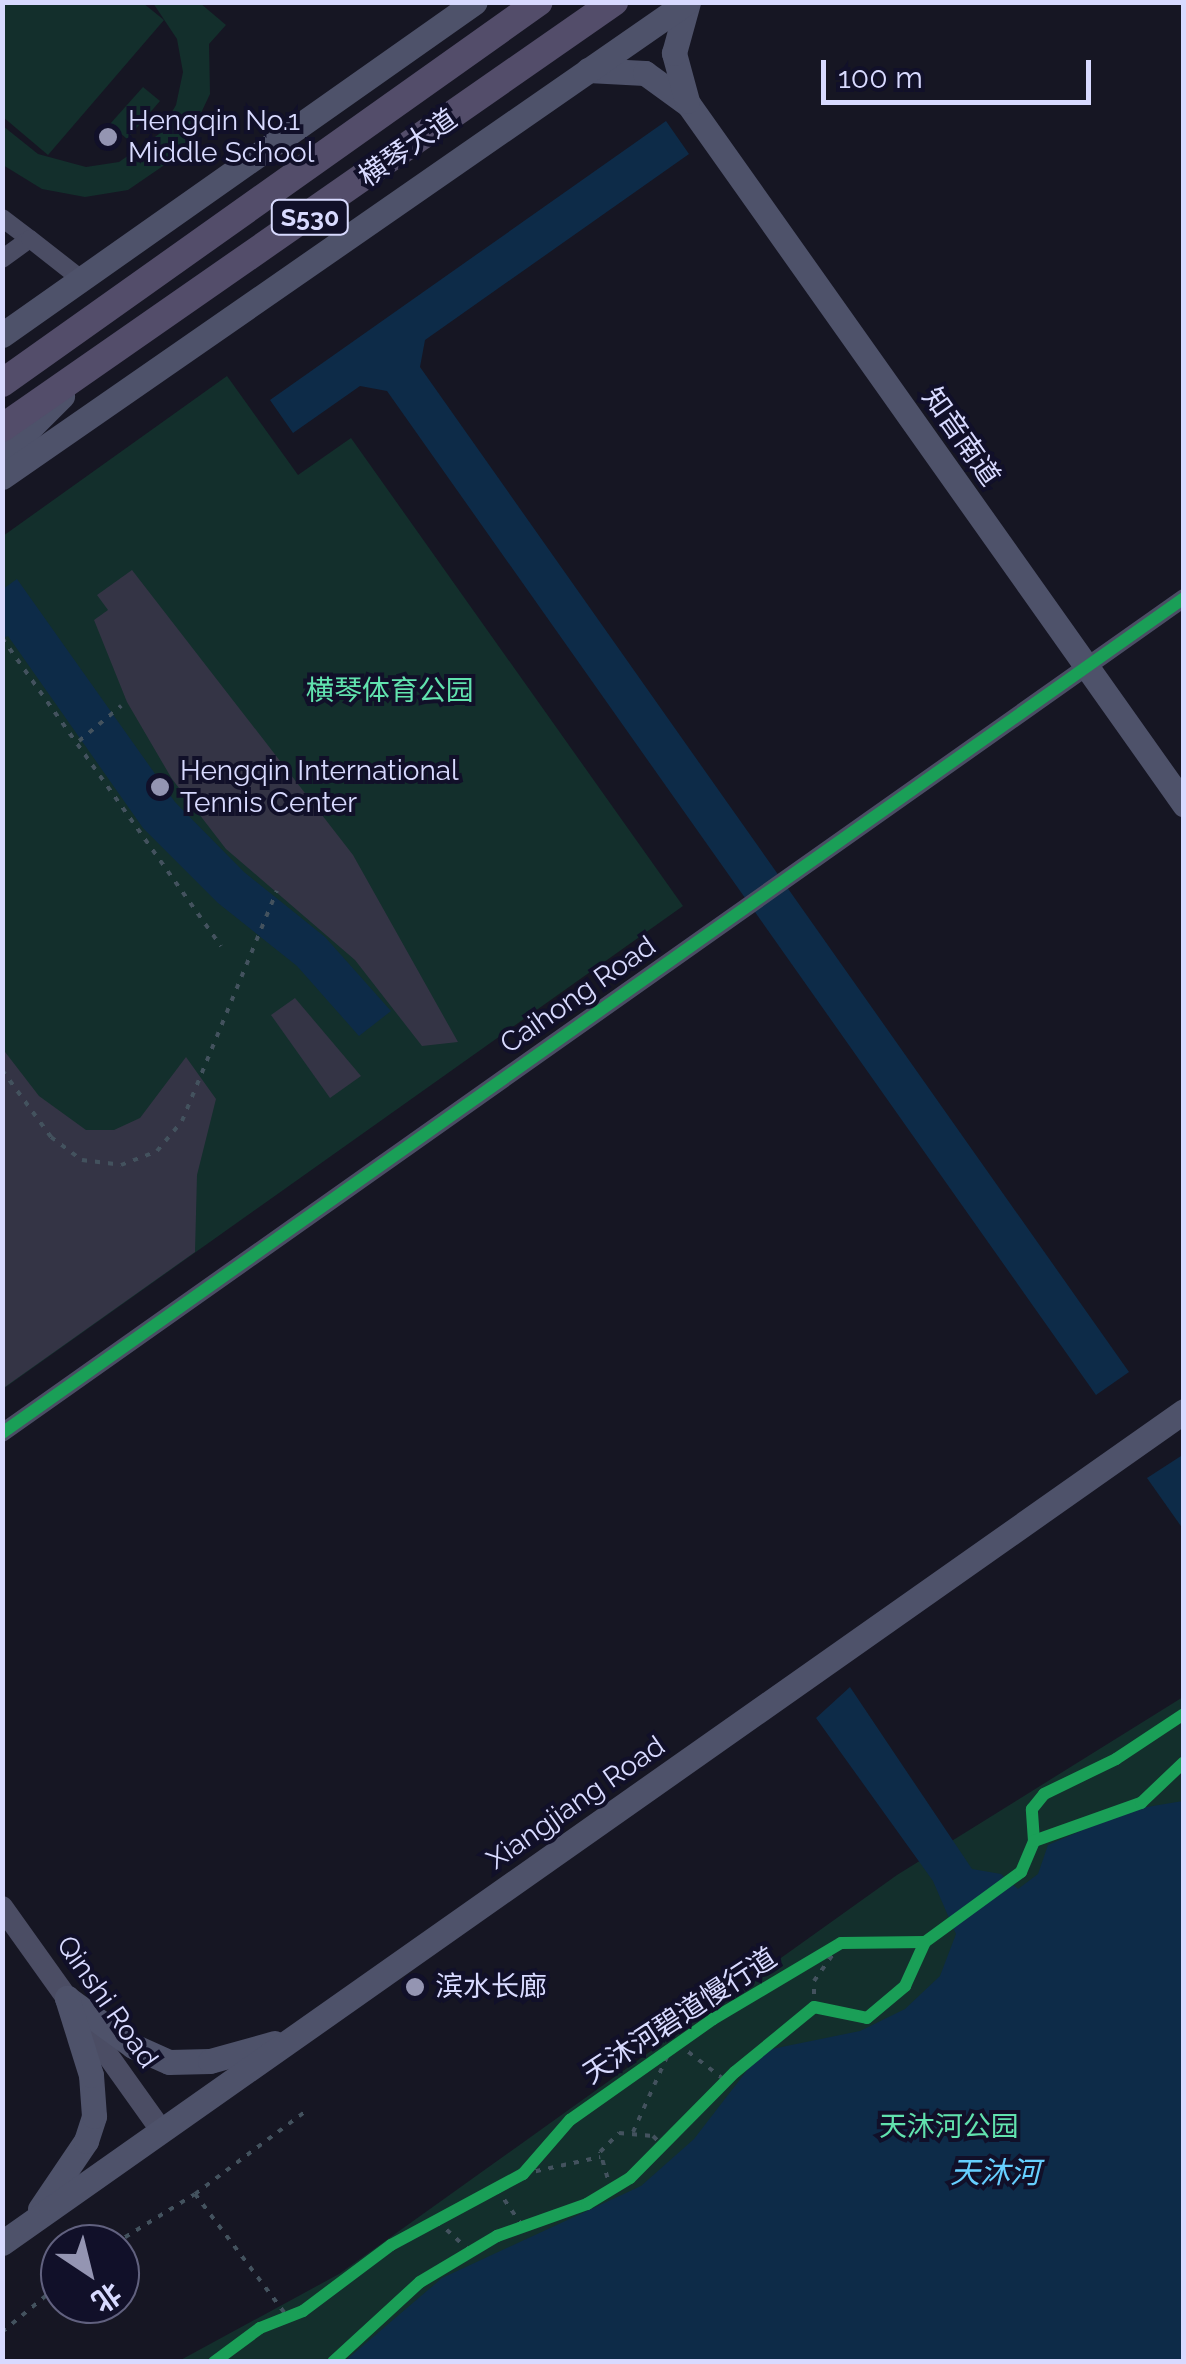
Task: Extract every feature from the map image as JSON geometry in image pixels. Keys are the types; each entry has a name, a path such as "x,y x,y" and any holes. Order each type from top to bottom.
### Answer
{"main road":[{"path":"2,336 475,2"},
{"name":"横琴大道","path":"10,377 539,2"},
{"name":"横琴大道","path":"2,428 79,379 614,2"},
{"path":"2,478 688,2"},
{"path":"688,2 674,53 689,105"},
{"path":"588,70 646,73 689,105"},
{"name":"知音南道","path":"689,105 1184,804"},
{"path":"2,456 79,379"},
{"name":"Xiangjiang Road","path":"2,2243 1184,1411"},
{"path":"67,1998 133,2046 169,2062 210,2060 295,2037"},
{"path":"30,2224 79,2153 94,2116 91,2076 67,1998"}],"street":[{"path":"2,218 81,279"},
{"path":"2,258 30,239"},
{"name":"Caihong Road","path":"2,1433 1184,598"},
{"name":"Qinshi Road","path":"2,1907 162,2131"}],"path":[{"path":"3,638 220,946"},
{"path":"77,743 121,706"},
{"path":"2,1070 51,1137 82,1160 121,1165 157,1151 182,1122 277,892"},
{"path":"814,2008 814,1981 842,1944"},
{"path":"801,2018 814,2008 832,2011"},
{"path":"633,2133 679,2043 731,2076 714,2094"},
{"path":"140,2228 196,2194 306,2112"},
{"path":"482,2196 523,2174 600,2156 620,2133 653,2136 663,2146"},
{"path":"652,2157 676,2133"},
{"path":"523,2174 546,2147"},
{"path":"600,2156 605,2193 630,2178"},
{"path":"497,2188 516,2229 539,2221"},
{"path":"196,2194 280,2319 303,2311"},
{"path":"422,2229 452,2213"},
{"path":"437,2221 471,2252"},
{"path":"454,2262 484,2244"},
{"path":"2,2332 40,2301"}],"green space":[{"path":"3,2 143,3 164,20 48,155 3,117"},
{"path":"153,3 200,3 226,25 209,44 210,94 182,153 128,190 85,197 42,189 3,165 3,126 38,154 86,167 119,162 159,134 176,105 183,72 177,39"},
{"path":"143,87 160,101 127,139 110,124"},
{"name":"Hengqin International Tennis Center","path":"227,376 298,475 351,438 683,906 3,1389 3,536"},
{"name":"天沐河","path":"1183,1697 1183,2361 177,2362 339,2274 897,1875"}],"water":[{"path":"666,121 689,154 425,340 420,367 1129,1372 1096,1395 387,391 360,386 293,433 270,400"},
{"path":"17,579 175,802 244,872 325,937 391,1011 359,1036 297,966 218,903 143,828 8,636 3,638 3,589"},
{"path":"1181,1456 1184,1460 1183,1529 1147,1478"},
{"name":"天沐河","path":"850,1687 972,1869 1001,1874 1018,1889 1038,1874 1048,1845 1129,1810 1183,1801 1183,2361 345,2361 442,2278 641,2186 694,2139 762,2051 860,2031 905,2009 940,1976 956,1934 933,1881 816,1718"}],"building":[{"path":"132,570 353,855 458,1042 422,1046 355,960 226,849 172,779 127,702 94,620 108,610 97,595"},
{"path":"295,998 361,1076 330,1098 271,1015"},
{"path":"2,1048 39,1096 86,1130 114,1130 140,1118 186,1057 216,1099 197,1175 195,1252 2,1389"}],"cycle path":[{"path":"2,1433 1184,598"},
{"path":"1034,1841 1032,1809 1044,1794 1116,1759 1184,1714"},
{"name":"天沐河碧道慢行道","path":"214,2362 260,2328 303,2311 391,2245 523,2174 570,2120 713,2019 841,1943 925,1942 1021,1872 1034,1841 1141,1803 1184,1762"},
{"path":"333,2362 420,2282 497,2236 587,2204 630,2178 735,2072 814,2007 867,2018 905,1986 925,1942"}],"place":[{"name":"Hengqin No.1 Middle School","path":"108,137"},
{"name":"Hengqin International Tennis Center","path":"160,787"},
{"name":"滨水长廊","path":"415,1987"}],"park label":[{"name":"横琴体育公园","path":"390,691"},
{"name":"天沐河公园","path":"949,2127"}]}
